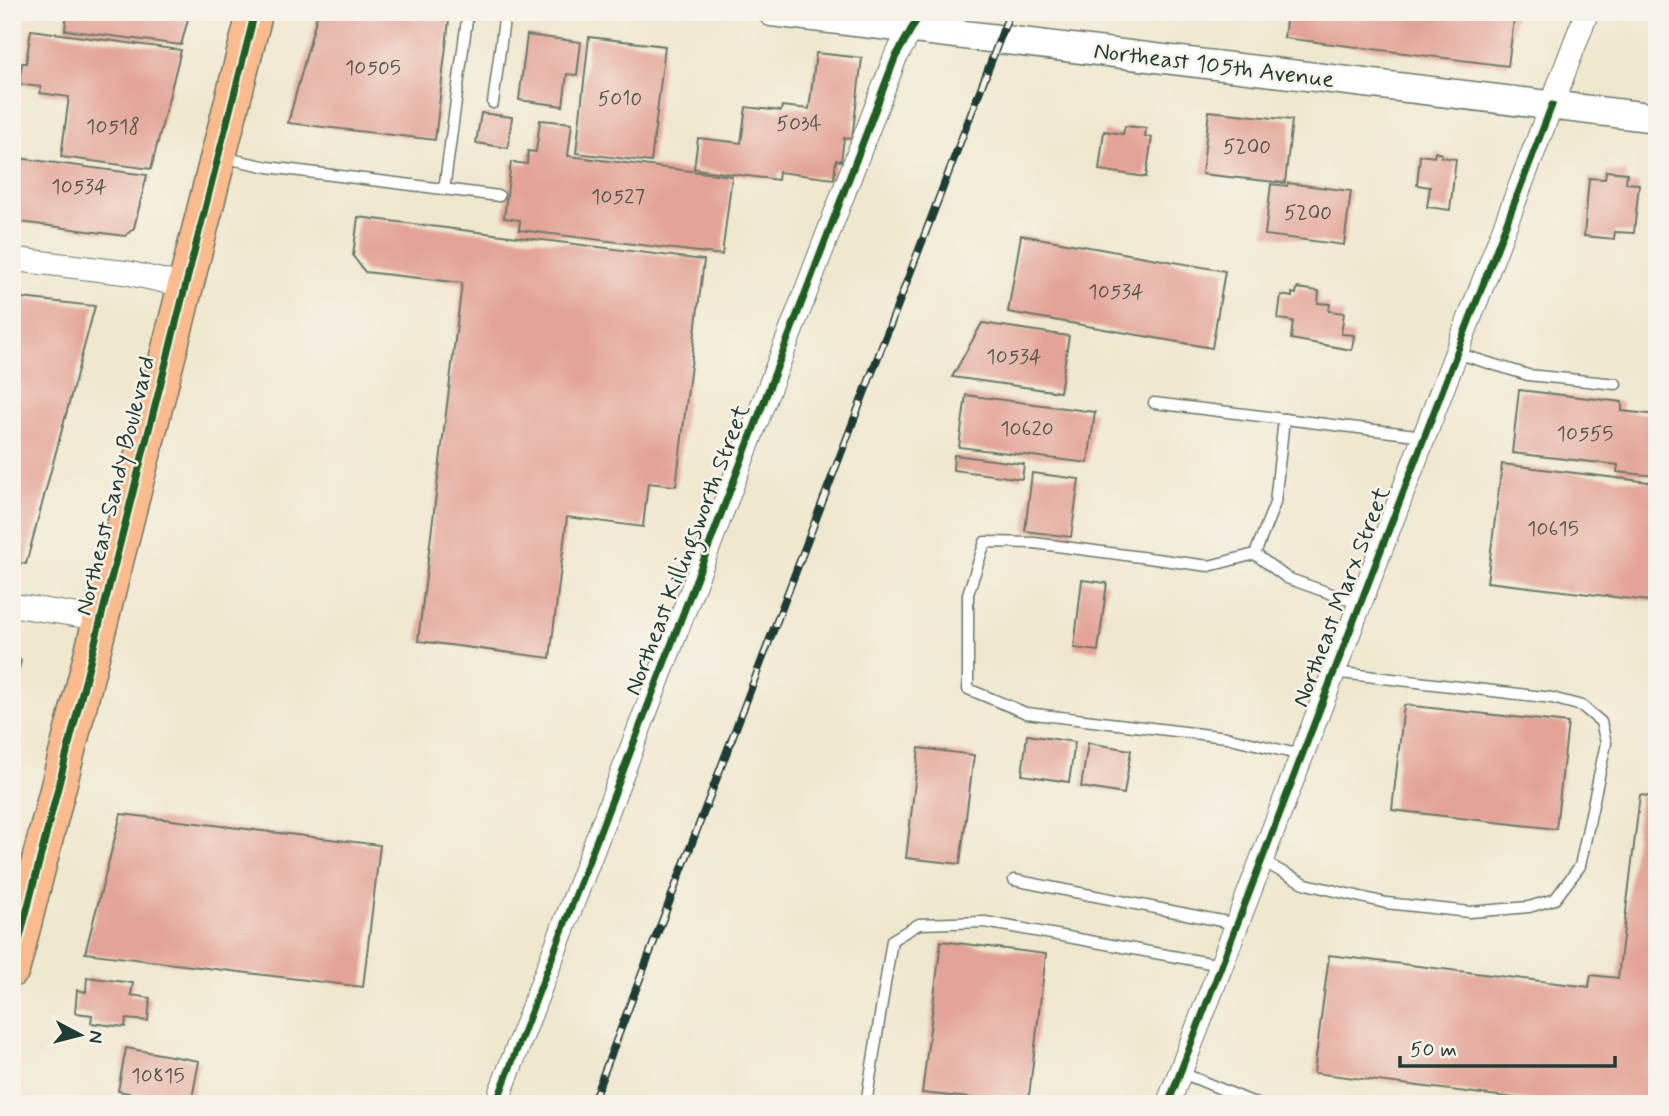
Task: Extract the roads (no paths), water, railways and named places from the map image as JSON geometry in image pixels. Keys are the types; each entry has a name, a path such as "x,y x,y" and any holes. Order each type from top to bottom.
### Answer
{"main road":[{"name":"Northeast Sandy Boulevard","path":"14,953 102,618 255,12"}],"street":[{"name":"Northeast 105th Avenue","path":"772,12 916,21 1657,118"},
{"name":"Northeast Marx Street","path":"1168,1104 1587,12"},
{"name":"Northeast Killingsworth Street","path":"496,1104 895,58 916,21"},
{"path":"12,259 128,273 186,286"},
{"path":"12,605 102,618"}],"lane":[{"path":"444,190 468,12"},
{"path":"493,103 505,12"},
{"path":"219,156 268,167 499,196"},
{"path":"1456,353 1528,375 1616,384"},
{"path":"1154,403 1424,436"},
{"path":"1255,554 1275,503 1284,419"},
{"path":"1255,554 1209,566 1034,543 985,542 968,594 968,689 1026,713 1226,737 1301,755"},
{"path":"1255,554 1287,578 1360,604"},
{"path":"1261,861 1306,884 1386,903 1471,912 1529,907 1555,899 1580,866 1606,743 1601,722 1582,706 1552,698 1333,672"},
{"path":"1014,880 1237,924"},
{"path":"866,1104 892,940 919,923 985,922 1071,940 1221,965"},
{"path":"1180,1072 1257,1104"}],"railway":[{"path":"592,1104 1010,12"}]}
